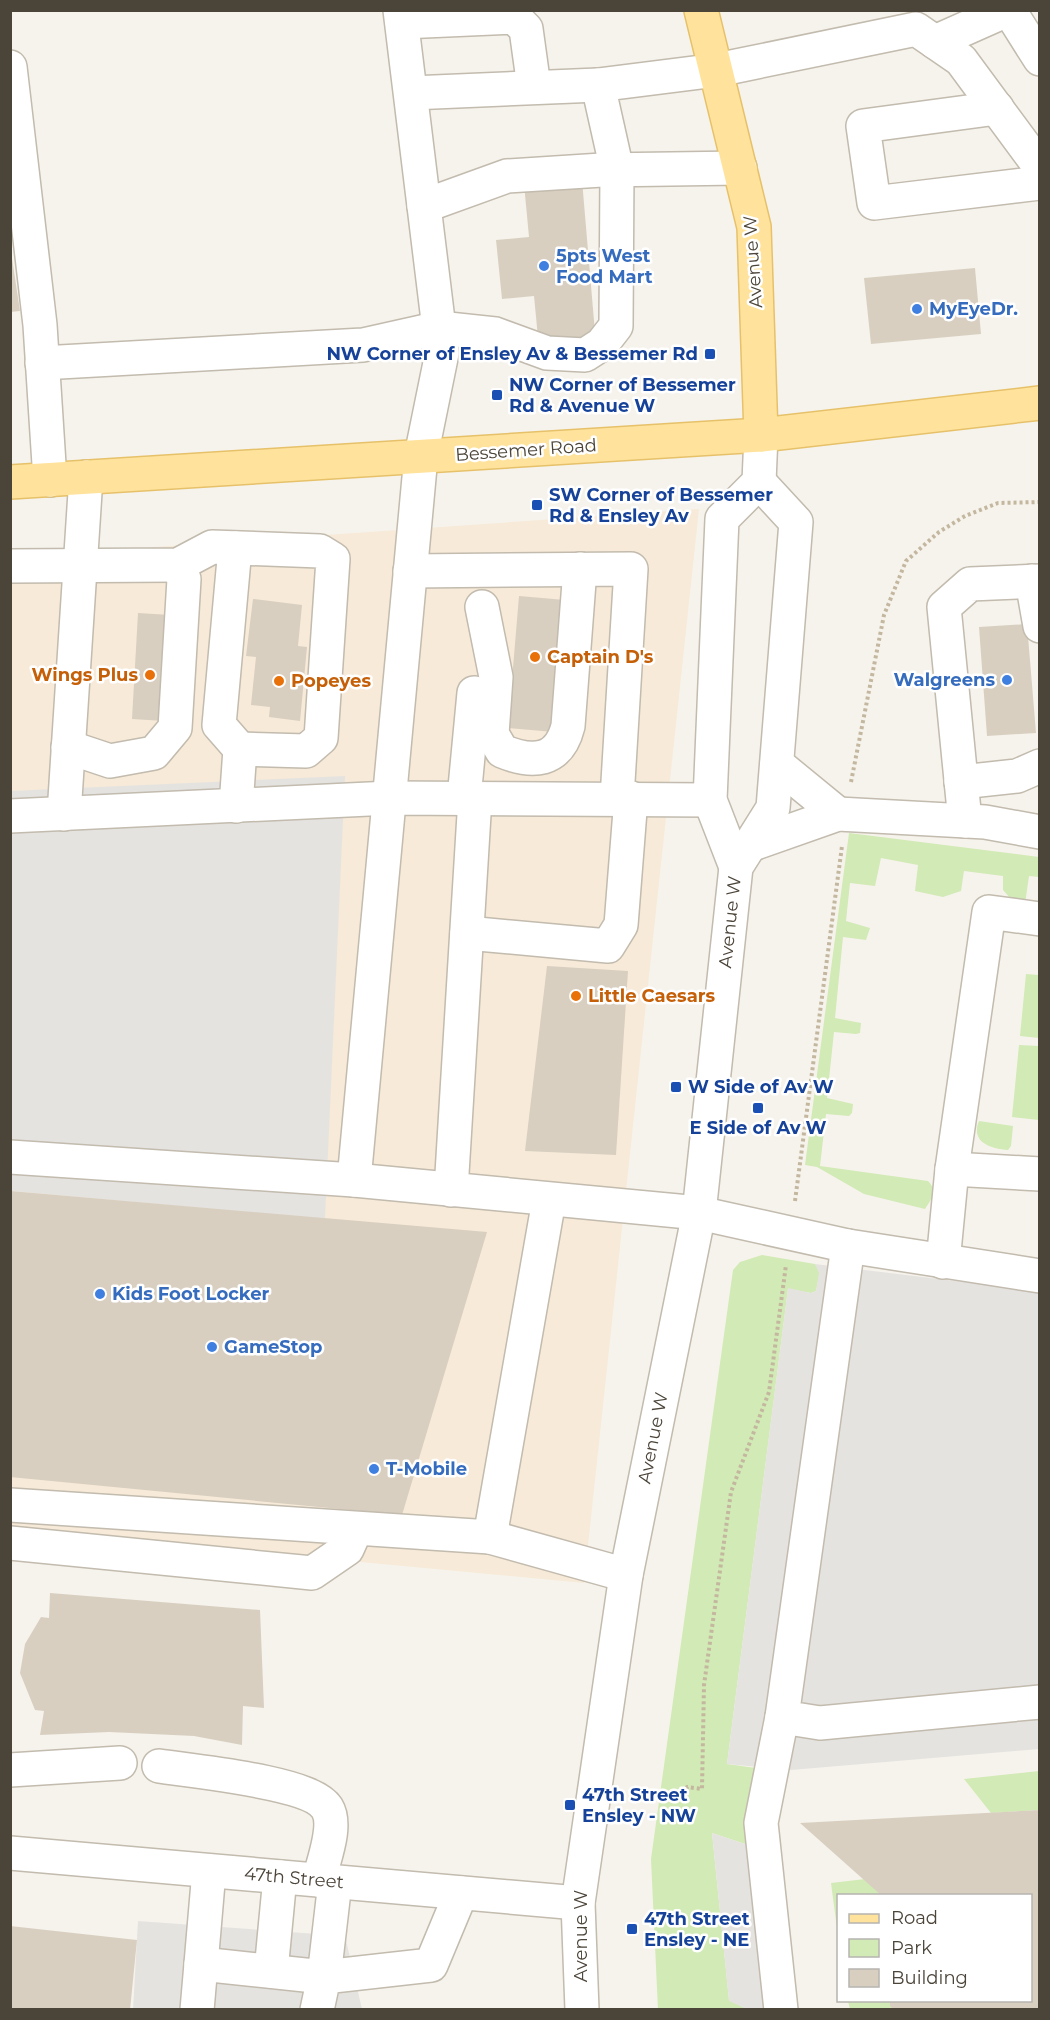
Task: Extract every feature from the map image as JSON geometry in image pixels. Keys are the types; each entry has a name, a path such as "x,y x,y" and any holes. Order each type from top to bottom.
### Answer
{"main road":[{"name":"Avenue W","path":"701,10 754,227 761,435"},
{"name":"Bessemer Road","path":"10,482 761,435 1040,404"}],"street":[{"path":"935,42 1008,10 1037,56"},
{"path":"354,1180 421,456 442,353 401,16 514,17 526,29 534,87"},
{"path":"411,93 598,85 717,70 916,29 961,60 1040,167"},
{"path":"10,67 42,363 50,480"},
{"path":"42,363 363,345 439,328 495,334 547,353 585,355 602,345 616,326 617,170 598,85"},
{"path":"998,108 863,126 874,203 1040,183"},
{"path":"424,206 507,176 617,170 740,168"},
{"name":"Avenue W","path":"743,856 710,800 722,519 759,482 761,435"},
{"path":"64,814 86,477"},
{"name":"Avenue W","path":"582,2010 578,1903 626,1575 699,1213 743,856 773,808 796,522 759,482"},
{"path":"10,567 80,568 178,565 212,547 321,551 333,559 321,738 306,751 240,749"},
{"path":"236,548 219,725 240,749 236,806"},
{"path":"68,747 110,761 154,753 175,728 184,579 178,565"},
{"path":"451,1190 467,933 469,743 486,569"},
{"path":"482,607 496,677 492,734 502,751 530,759 542,757 556,750 564,740 567,726 579,569"},
{"path":"410,571 631,569 621,925 608,946 467,933"},
{"path":"965,821 944,607 970,584 1036,581 1040,626"},
{"path":"777,764 840,829"},
{"path":"961,782 1017,776 1040,766"},
{"path":"10,816 390,798 710,800"},
{"path":"743,856 840,829 965,821 985,822 1040,832"},
{"path":"943,1262 952,1169 989,912 1040,919"},
{"path":"10,1157 354,1180 699,1213 849,1246 1040,1276"},
{"path":"952,1169 1040,1174"},
{"path":"490,1537 549,1200"},
{"path":"781,2010 761,1823 782,1717 849,1246"},
{"path":"10,1505 490,1537 626,1575"},
{"path":"10,1543 312,1574 347,1549 356,1528"},
{"path":"782,1717 820,1723 1040,1702"},
{"path":"10,1770 120,1763"},
{"path":"159,1766 287,1787 314,1796 327,1808 330,1827 324,1977 317,2010"},
{"name":"47th Street","path":"10,1853 578,1903"},
{"path":"197,2010 209,1871"},
{"path":"271,1971 280,1877"},
{"path":"201,1964 324,1977 431,1965 461,1893"}],"path":[{"path":"795,1204 840,829"},
{"path":"686,1801 687,1787 702,1790 704,1685 731,1492 769,1392 787,1263"}],"shaded area":[{"path":"699,509 584,1583 11,1529 11,557"},
{"path":"345,776 325,1219 11,1191 10,791"},
{"path":"815,1264 1039,1291 1039,1749 791,1770 727,1764 788,1288 811,1293 816,1291 819,1273"},
{"path":"712,1833 751,1846 764,2009 747,2009 729,2001"},
{"path":"138,1921 345,1936 362,2009 133,2010"}],"green space":[{"path":"849,833 1039,857 1039,877 1029,876 1025,904 1011,899 1003,890 1003,876 964,871 961,891 943,897 915,891 918,865 881,858 875,886 850,883 846,921 870,928 866,940 843,937 835,1018 861,1023 860,1033 834,1032 827,1098 853,1104 852,1113 849,1116 826,1114 820,1166 928,1181 933,1191 932,1198 925,1209 864,1194 817,1167 805,1165"},
{"path":"1026,974 1039,975 1039,1038 1020,1036"},
{"path":"1019,1045 1039,1046 1039,1120 1012,1117"},
{"path":"979,1121 1013,1126 1011,1146 1008,1150 989,1146 980,1139 977,1134"},
{"path":"762,1255 815,1264 820,1272 816,1291 811,1293 788,1289 727,1764 756,1768 751,1846 712,1833 729,2000 747,2009 658,2010 651,1859 733,1270 740,1262"},
{"path":"1039,1771 1039,1810 991,1813 964,1779"},
{"path":"865,1879 881,1894 837,1894 837,1928 831,1883"},
{"path":"848,2002 890,2002 894,2009 850,2009"}],"building":[{"path":"582,180 596,344 539,348 534,296 502,299 496,240 529,237 524,184"},
{"path":"10,245 20,311 10,312"},
{"path":"975,268 981,334 871,344 864,278"},
{"path":"519,596 565,600 554,732 508,728"},
{"name":"Popeyes","path":"253,599 302,605 298,646 307,647 300,721 269,717 270,707 251,705 256,657 246,656"},
{"path":"138,613 170,615 164,721 132,719"},
{"name":"Walgreens","path":"1027,624 1036,733 987,736 979,627"},
{"path":"547,966 628,971 616,1155 525,1151"},
{"path":"10,1191 487,1232 402,1515 10,1477"},
{"path":"50,1593 260,1610 264,1708 243,1706 242,1745 194,1736 109,1732 40,1735 44,1711 35,1710 20,1673 25,1644 41,1617 49,1618"},
{"path":"1040,1810 1040,2010 894,2010 890,2002 1032,2002 1032,1894 880,1894 800,1823"},
{"path":"10,1926 137,1940 130,2010 10,2010"}],"place":[{"name":"5pts West Food Mart","path":"544,266"},
{"name":"MyEyeDr.","path":"917,309"},
{"name":"NW Corner of Ensley Av & Bessemer Rd","path":"710,354"},
{"name":"NW Corner of Bessemer Rd & Avenue W","path":"497,395"},
{"name":"SW Corner of Bessemer Rd & Ensley Av","path":"537,505"},
{"name":"Captain D's","path":"535,657"},
{"name":"Wings Plus","path":"150,675"},
{"name":"Walgreens","path":"1007,680"},
{"name":"Popeyes","path":"279,681"},
{"name":"Little Caesars","path":"576,996"},
{"name":"W Side of Av W","path":"676,1087"},
{"name":"E Side of Av W","path":"758,1108"},
{"name":"Kids Foot Locker","path":"100,1294"},
{"name":"GameStop","path":"212,1347"},
{"name":"T-Mobile","path":"374,1469"},
{"name":"47th Street Ensley - NW","path":"570,1805"},
{"name":"47th Street Ensley - NE","path":"632,1929"}]}
